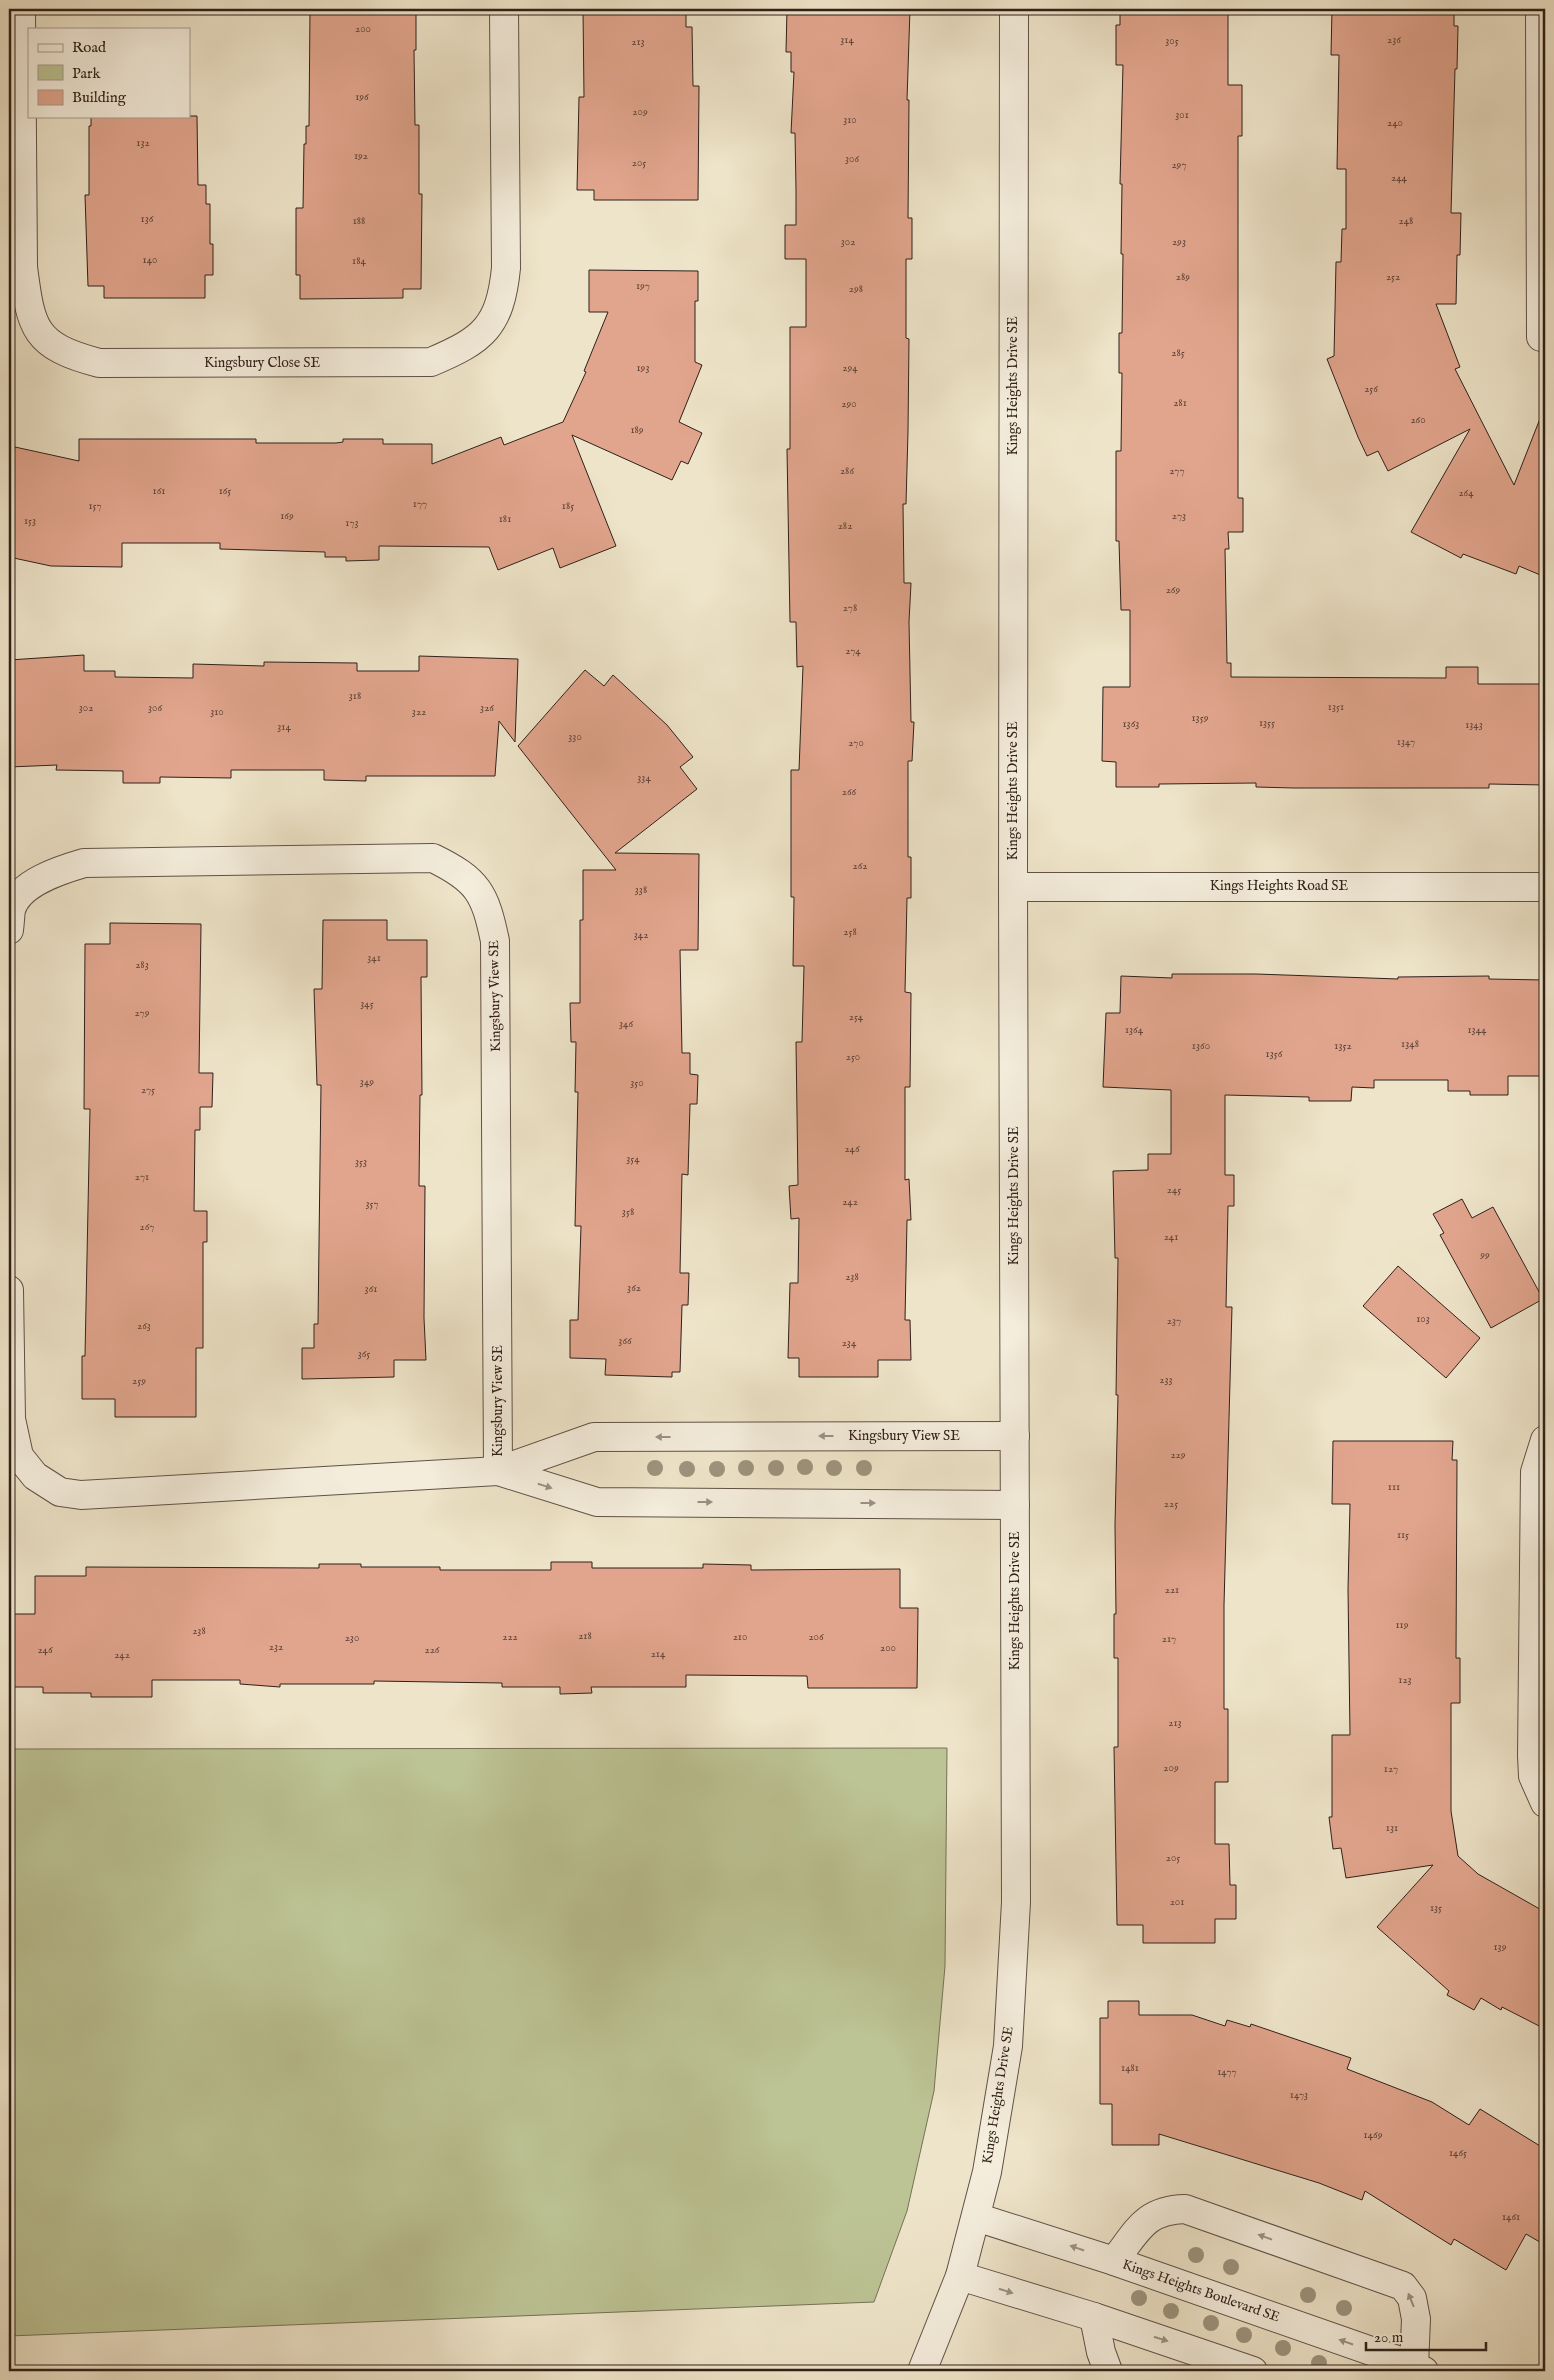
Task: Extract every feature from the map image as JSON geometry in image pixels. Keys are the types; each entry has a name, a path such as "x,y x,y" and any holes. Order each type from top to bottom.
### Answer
{"street":[{"name":"Kingsbury Close SE","path":"21,9 23,267 28,308 38,333 69,355 99,363 108,363 431,362 462,349 486,330 503,296 506,268 504,9"},
{"name":"Kings Heights Drive SE","path":"922,2371 960,2276 987,2172 1008,2046 1016,1912 1013,887 1014,9"},
{"path":"1540,9 1541,337 1545,337"},
{"name":"Kingsbury View SE","path":"9,930 12,908 28,887 53,872 84,863 433,858 456,869 475,887 488,907 495,941 498,1471"},
{"name":"Kings Heights Road SE","path":"1013,887 1545,887"},
{"name":"Kingsbury View SE","path":"9,1290 11,1419 19,1456 36,1476 60,1492 81,1495 498,1471 594,1437 1015,1436"},
{"path":"1545,1440 1535,1472 1532,1756 1533,1776 1545,1803"},
{"name":"Kingsbury View SE","path":"498,1471 597,1502 1015,1505"},
{"path":"1114,2261 1150,2217 1166,2209 1185,2208 1403,2286 1412,2298 1416,2318 1419,2368"},
{"name":"Kings Heights Boulevard SE","path":"976,2217 1114,2261 1419,2368"},
{"path":"960,2276 1094,2317 1253,2371"},
{"path":"1094,2317 1101,2352 1108,2371"}],"green space":[{"path":"947,1748 945,1966 934,2091 907,2211 874,2302 9,2336 9,1749"}],"building":[{"path":"310,9 416,9 416,50 414,50 415,125 419,125 419,194 422,194 421,289 403,289 403,298 300,299 300,275 296,275 296,208 303,208 304,144 306,144 306,126 309,126"},
{"path":"583,9 686,9 686,27 692,27 693,86 699,86 698,200 594,200 594,190 577,190 579,97 584,97"},
{"path":"787,9 910,9 907,100 909,100 908,218 912,218 912,259 906,259 906,338 909,339 908,431 906,504 903,504 904,583 911,583 909,622 911,722 914,722 912,761 908,761 908,857 911,857 911,898 907,898 905,992 911,993 910,1087 905,1087 905,1180 909,1179 911,1220 907,1220 905,1320 910,1320 911,1360 878,1360 878,1377 799,1377 799,1358 788,1358 790,1283 798,1283 799,1218 791,1219 789,1186 798,1185 796,1042 802,1042 804,966 793,966 794,897 791,897 791,770 799,770 803,666 797,667 796,622 790,622 787,449 790,449 790,327 806,327 806,259 785,259 785,225 796,225 795,133 791,133 794,72 791,72 791,52 786,52"},
{"path":"1120,9 1228,9 1228,85 1242,85 1242,136 1238,136 1238,498 1243,498 1243,532 1228,532 1229,549 1225,549 1227,663 1231,663 1231,677 1446,678 1446,667 1478,667 1478,684 1545,684 1545,785 1489,784 1489,788 1294,788 1256,787 1256,783 1159,784 1159,787 1116,787 1116,762 1102,761 1103,687 1130,687 1130,610 1121,610 1119,541 1116,541 1116,451 1121,451 1122,373 1119,373 1119,333 1122,333 1123,254 1121,254 1122,184 1120,184 1123,65 1116,65 1116,25 1120,25"},
{"path":"1332,9 1454,9 1454,26 1458,26 1451,213 1461,213 1460,255 1457,255 1456,304 1436,304 1460,367 1455,369 1514,485 1543,411 1545,412 1545,577 1519,566 1516,574 1463,554 1461,558 1411,532 1470,429 1388,471 1378,451 1367,456 1327,359 1334,356 1336,262 1341,262 1342,229 1346,229 1346,169 1337,169 1339,55 1331,55"},
{"path":"190,116 197,116 198,185 206,185 206,204 210,204 210,244 213,244 213,275 205,275 205,298 104,298 104,286 88,286 85,195 89,195 89,126 91,126 91,118 190,118"},
{"path":"589,270 698,271 698,301 695,301 695,362 702,365 679,422 702,433 688,464 681,461 672,480 572,435 616,546 560,568 553,548 498,570 489,547 379,546 379,560 346,561 346,557 325,557 325,552 220,549 220,543 122,543 122,567 51,566 9,557 9,475 15,447 79,461 79,439 256,439 256,443 336,443 343,442 343,439 383,439 383,444 432,444 432,464 501,437 504,445 563,422 586,372 584,371 608,312 589,312"},
{"path":"84,655 84,671 115,671 115,677 193,678 193,664 264,666 264,662 357,663 357,671 419,671 419,656 518,659 515,742 499,721 495,776 366,776 366,781 324,780 324,770 231,770 231,778 160,777 160,783 123,783 123,771 56,770 57,765 9,767 9,660"},
{"path":"585,670 604,686 613,675 667,725 693,757 680,767 697,789 615,853 699,854 698,950 680,950 682,1053 690,1053 690,1074 698,1075 697,1104 690,1104 688,1175 682,1174 680,1273 689,1273 688,1305 682,1305 680,1372 672,1372 672,1377 605,1375 606,1359 570,1358 570,1320 578,1320 581,1226 575,1226 578,1092 575,1092 576,1042 571,1042 570,1003 580,1003 580,920 583,920 583,870 616,870 518,746"},
{"path":"323,920 387,920 387,940 427,940 427,977 421,977 422,1095 420,1095 419,1186 425,1186 424,1318 426,1360 394,1360 394,1377 302,1379 302,1348 314,1348 314,1324 318,1324 321,1085 317,1085 314,989 322,989"},
{"path":"110,923 201,924 199,1073 213,1073 212,1107 200,1107 200,1130 195,1130 194,1211 207,1211 207,1242 203,1242 203,1348 196,1348 196,1417 115,1417 115,1399 82,1399 82,1356 85,1356 90,1109 84,1109 85,944 110,944"},
{"path":"1172,974 1256,974 1398,979 1398,977 1489,976 1489,979 1545,980 1545,1076 1508,1076 1508,1095 1470,1095 1470,1091 1448,1091 1448,1080 1374,1080 1374,1088 1352,1087 1351,1101 1309,1101 1309,1097 1225,1095 1225,1175 1234,1175 1234,1206 1228,1206 1226,1307 1232,1307 1224,1605 1224,1709 1228,1709 1228,1782 1215,1782 1215,1844 1229,1844 1230,1885 1236,1885 1236,1919 1215,1919 1215,1943 1143,1943 1143,1925 1117,1925 1114,1747 1118,1747 1118,1658 1114,1658 1114,1614 1116,1614 1118,1258 1115,1258 1113,1171 1148,1170 1148,1154 1171,1154 1171,1090 1103,1087 1106,1013 1120,1013 1121,976 1172,978"},
{"path":"1462,1199 1472,1218 1493,1207 1543,1299 1491,1328 1440,1235 1444,1233 1433,1214"},
{"path":"1398,1266 1480,1338 1446,1378 1363,1306"},
{"path":"1333,1441 1453,1441 1452,1460 1457,1460 1456,1658 1460,1658 1460,1703 1451,1703 1451,1811 1458,1856 1478,1874 1545,1912 1545,2029 1502,2007 1501,2010 1481,1998 1474,2010 1447,1995 1449,1991 1377,1927 1433,1865 1346,1878 1341,1848 1333,1849 1329,1817 1332,1817 1332,1735 1350,1735 1348,1589 1350,1504 1332,1504"},
{"path":"551,1562 592,1562 592,1568 703,1568 703,1564 751,1565 751,1570 900,1569 900,1608 918,1608 917,1688 808,1688 807,1676 686,1675 686,1687 591,1687 592,1693 560,1694 560,1687 502,1687 502,1683 374,1681 374,1684 280,1684 280,1687 240,1684 240,1680 152,1680 152,1697 91,1697 91,1693 43,1693 43,1687 14,1687 14,1614 35,1614 35,1576 86,1576 86,1567 319,1568 319,1564 361,1564 361,1567 440,1567 440,1570 551,1570"},
{"path":"1108,2001 1139,2001 1139,2015 1192,2015 1225,2026 1227,2020 1250,2027 1251,2024 1351,2058 1347,2069 1432,2102 1469,2125 1480,2109 1545,2149 1545,2245 1526,2234 1506,2270 1454,2239 1451,2245 1365,2191 1362,2200 1319,2183 1159,2134 1159,2145 1112,2145 1112,2104 1100,2104 1100,2018 1108,2018"}]}
